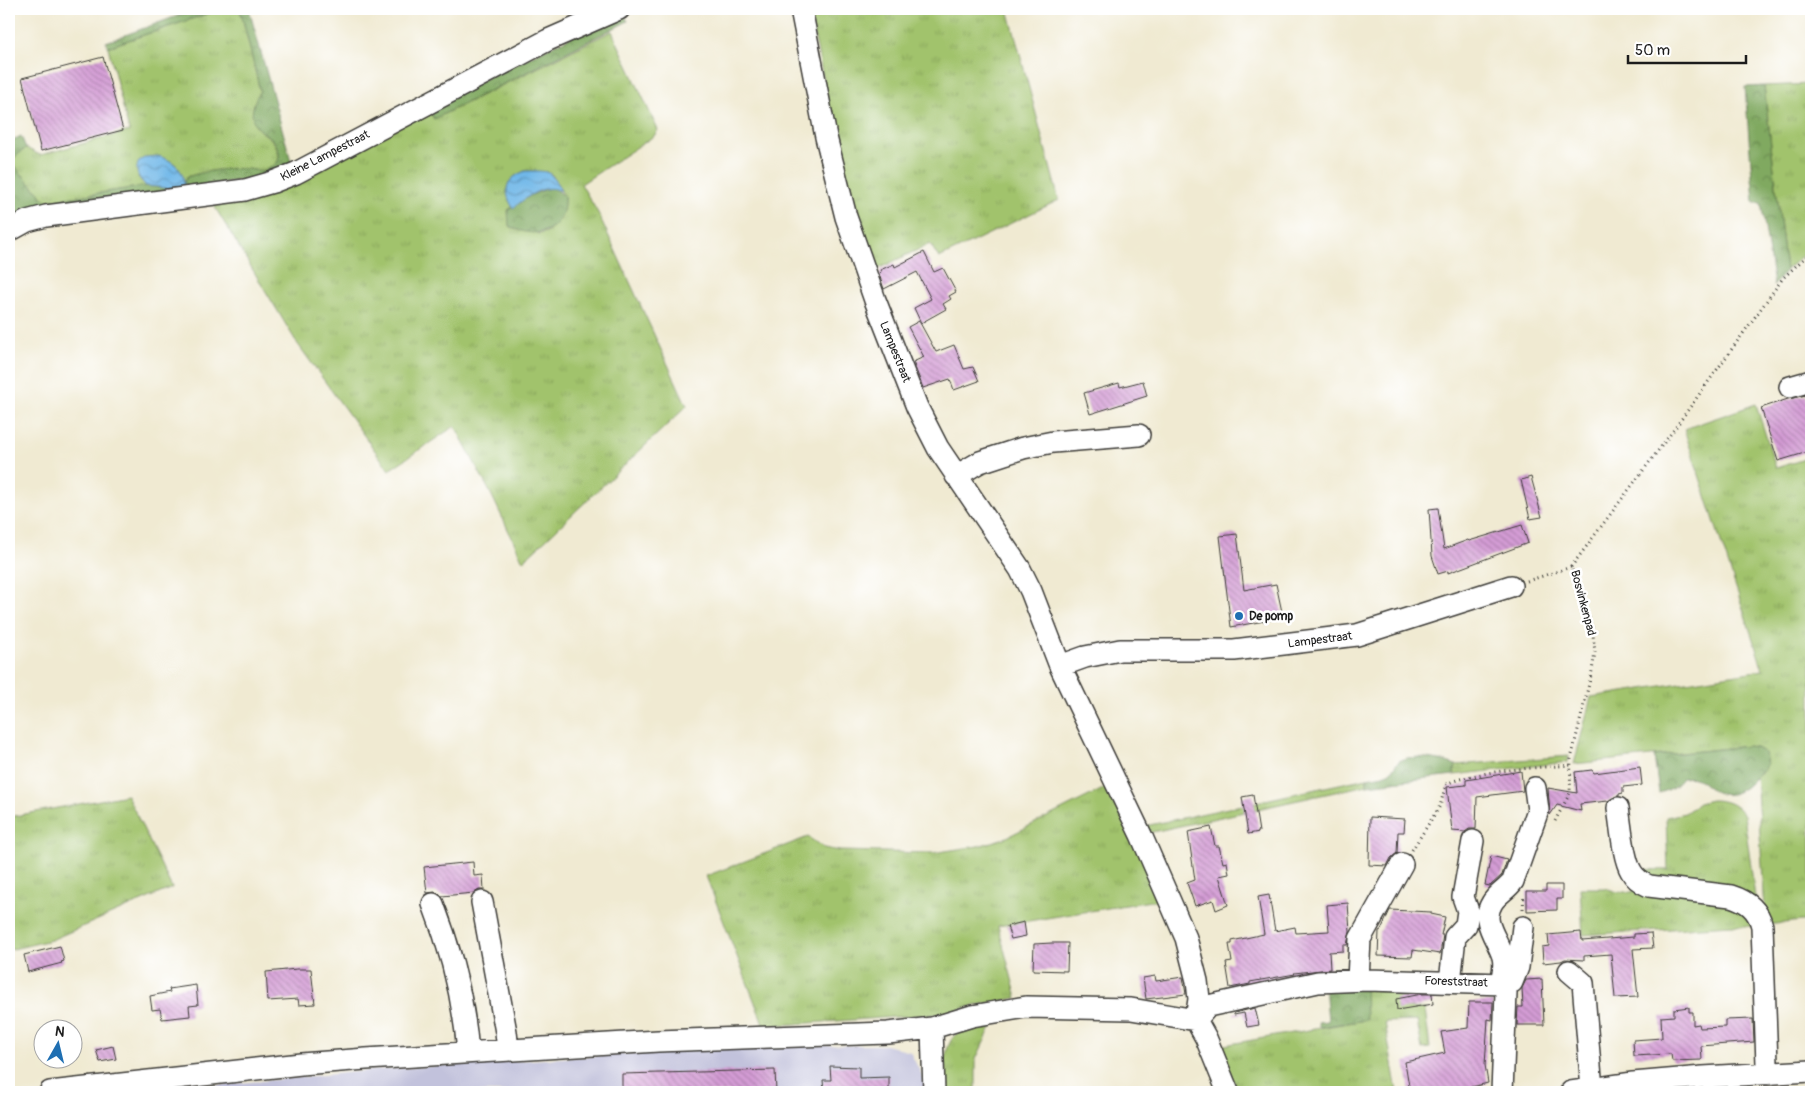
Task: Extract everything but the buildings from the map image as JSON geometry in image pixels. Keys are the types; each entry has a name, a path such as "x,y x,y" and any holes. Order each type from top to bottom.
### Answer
{"street":[{"name":"Kleine Lampestraat","path":"9,230 28,221 46,216 245,190 273,182 296,173 548,40 619,9"},
{"name":"Lampestraat","path":"801,9 826,137 846,217 875,300 917,407 938,448 1020,570 1031,591 1060,666 1141,835 1186,938 1197,980 1199,999 1196,1020"},
{"path":"1790,387 1811,381"},
{"path":"956,476 980,462 1023,448 1053,442 1139,435"},
{"name":"Lampestraat","path":"1060,666 1085,657 1120,650 1234,650 1357,635 1511,586"},
{"path":"1522,927 1518,967 1512,982 1502,984 1503,957 1489,926 1489,910 1492,902 1508,888 1513,880 1538,810 1535,788"},
{"path":"1618,808 1624,848 1630,871 1640,882 1649,886 1731,896 1743,900 1754,908 1760,918 1762,926 1767,1064 1770,1074"},
{"path":"1450,982 1455,937 1466,925 1468,911 1463,897 1473,841"},
{"path":"1358,980 1360,939 1402,864"},
{"path":"482,902 508,1050"},
{"path":"433,904 447,943 463,1014 468,1052"},
{"path":"1569,971 1583,983 1592,1089"},
{"name":"Foreststraat","path":"1196,1020 1208,1006 1318,982 1358,980 1502,984 1506,993 1502,1092"},
{"path":"50,1092 302,1064 468,1052 658,1041 888,1033 932,1028 972,1016 1026,1007 1131,1009 1196,1020 1206,1038 1228,1092"},
{"path":"932,1028 934,1092"},
{"path":"1571,1092 1695,1078 1811,1071"}],"path":[{"name":"Bosvinkenpad","path":"1553,825 1570,794 1571,765 1595,652 1592,626 1571,567 1675,428 1783,278 1811,252"},
{"path":"1511,586 1571,567"},
{"path":"1402,864 1440,806 1446,784 1454,780 1503,772 1571,765"},
{"path":"1522,927 1524,893"}],"shaded area":[{"path":"886,1045 910,1052 925,1081 925,1092 144,1092 387,1069 745,1046"}],"green space":[{"path":"196,9 222,9 108,47 106,42"},
{"path":"222,9 239,9 242,16 260,91 254,105 255,125 273,141 276,147 279,158 274,167 262,172 245,169 225,169 204,172 187,177 184,183 180,170 172,162 166,159 147,157 138,177 146,186 46,201 10,161 26,148 40,155 129,131 108,47"},
{"path":"239,9 249,9 293,168 280,175 184,188 187,177 204,172 245,169 262,172 272,167 278,161 279,152 274,141 258,128 253,120 255,100 260,91"},
{"path":"827,9 1008,9 1059,200 939,258 930,244 871,272 856,236 810,15"},
{"path":"622,12 628,21 434,119 427,107"},
{"path":"612,31 658,130 654,136 581,184 598,213 687,406 523,561 492,496 455,426 389,470 297,343 210,199 427,107 434,119","holes":["525,171 548,172 553,176 564,196 563,210 556,224 546,232 538,234 508,210 513,208 507,190 510,181"]},
{"path":"1811,84 1811,248 1786,270 1764,86"},
{"path":"1764,86 1786,270 1774,285 1761,203 1754,203 1745,87"},
{"path":"21,136 26,148 10,161 46,201 146,186 170,188 172,195 9,222 9,142"},
{"path":"549,188 556,189 564,196 564,208 561,218 555,225 548,230 530,233 509,226 508,210 531,195"},
{"path":"1756,404 1776,468 1811,457 1811,920 1766,925 1756,776 1763,771 1748,746 1574,764 1591,697 1763,670 1684,429"},
{"path":"1748,746 1755,747 1765,753 1767,764 1748,785 1739,791 1730,794 1719,793 1700,780 1688,777 1682,778 1672,788 1659,793 1654,756"},
{"path":"1569,756 1568,762 1454,775 1456,765"},
{"path":"1420,757 1456,765 1454,775 1367,785 1367,778 1390,772 1399,761"},
{"path":"1367,778 1367,785 1148,833 1145,826"},
{"path":"1111,785 1163,899 998,926 1017,998 940,1014 764,1026 706,876 808,837 824,848 840,851 932,853 978,846 1005,838"},
{"path":"127,795 172,888 51,940 9,950 9,817"},
{"path":"1711,800 1729,803 1744,815 1759,927 1731,925 1583,935 1580,888 1605,888 1618,892 1633,892 1634,869 1668,870 1666,817 1685,813 1699,803"},
{"path":"1365,984 1406,985 1408,1008 1425,1009 1430,1048 1422,1049 1417,1021 1385,1022 1397,1092 1238,1092 1219,1046 1365,1020"},
{"path":"1365,984 1366,1020 1319,1027 1318,1022 1328,1021 1325,986"},
{"path":"994,1021 976,1059 976,1092 945,1092 945,1061 950,1043 955,1035 974,1024"}],"water":[{"path":"158,156 178,167 183,176 184,188 174,189 146,186 143,183 137,171 139,161 146,157"},
{"path":"525,171 548,173 561,191 548,188 536,192 513,208 508,195 508,185 514,177"}],"place":[{"name":"De pomp","path":"1239,616"}]}
